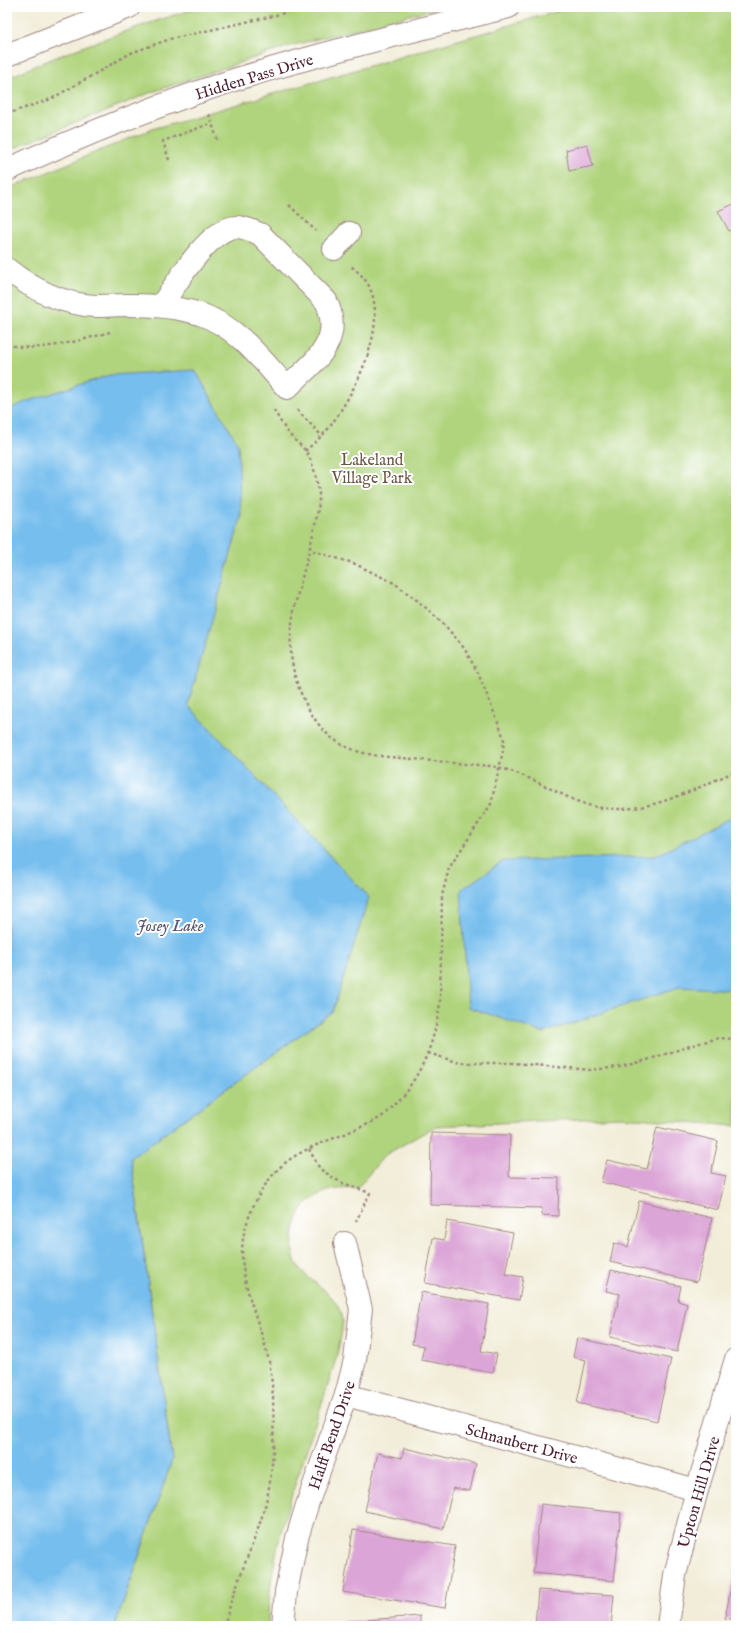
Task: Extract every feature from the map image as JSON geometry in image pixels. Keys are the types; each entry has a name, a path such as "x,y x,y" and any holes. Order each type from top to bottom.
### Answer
{"street":[{"path":"7,55 129,7"},
{"name":"Hidden Pass Drive","path":"7,170 150,109 202,91 336,50 508,7"},
{"path":"7,269 24,283 40,292 65,301 95,306 161,306 201,314 226,327 249,346 287,388 324,350 331,339 331,311 326,301 260,234 248,228 236,227 219,234 204,246 161,306"},
{"path":"334,249 349,233"},
{"name":"Halff Bend Drive","path":"283,1626 286,1592 297,1538 308,1502 346,1395 355,1360 361,1309 345,1243"},
{"name":"Upton Hill Drive","path":"668,1626 675,1575 697,1490 736,1359"},
{"name":"Schnaubert Drive","path":"346,1395 697,1490"}],"path":[{"path":"7,114 51,99 131,53 163,41 273,16 304,7"},
{"path":"202,91 218,142"},
{"path":"169,160 162,140 212,123"},
{"path":"7,344 26,347 49,346 113,331"},
{"path":"287,388 291,404 322,436"},
{"path":"273,408 291,436 305,451 314,470 319,488 318,509 310,550 295,602 290,645 294,669 301,695 315,720 326,734 341,744 360,752 381,756 500,768 524,776 581,802 597,807 616,810 635,809 661,803 736,771"},
{"path":"224,1626 266,1499 273,1452 273,1394 269,1358 242,1266 243,1241 246,1223 252,1209 272,1176 289,1160 309,1149 382,1116 402,1096 421,1070 438,1021 440,1003 442,896 444,882 449,868 491,804 500,768 504,740 478,673 464,648 444,623 394,583 353,563 310,550"},
{"path":"428,1053 460,1063 513,1063 590,1070 627,1065 719,1038 736,1039"},
{"path":"309,1149 320,1169 340,1182 370,1193 345,1243"}],"green space":[{"path":"200,7 442,7 290,46 152,92 7,151 7,78 102,40"},
{"name":"Lakeland Village Park","path":"572,7 736,7 736,1126 622,1117 436,1126 385,1155 357,1188 327,1191 309,1201 300,1213 294,1230 294,1256 296,1263 306,1276 325,1290 335,1302 342,1315 343,1321 333,1368 293,1492 278,1545 269,1599 268,1626 115,1626 172,1460 131,1158 333,1011 7,551 7,189 152,129"}],"water":[{"name":"Josey Lake","path":"195,370 238,444 241,518 188,705 369,897 333,1011 131,1158 172,1460 115,1626 7,1626 7,410 28,401 110,375"},
{"path":"736,815 736,990 679,987 543,1033 468,1007 461,890 503,861 655,856"}],"building":[{"path":"587,144 593,166 569,171 566,150"},
{"path":"736,203 736,228 729,231 718,211"},
{"path":"657,1127 718,1141 711,1173 726,1176 718,1210 601,1182 607,1160 647,1169"},
{"path":"431,1133 510,1135 509,1177 559,1178 558,1216 542,1215 542,1208 430,1205"},
{"path":"639,1201 712,1218 697,1282 610,1262 614,1243 628,1247"},
{"path":"447,1221 513,1233 505,1274 523,1277 519,1300 425,1283 433,1238 444,1240"},
{"path":"611,1270 681,1286 678,1301 687,1304 677,1352 610,1337 620,1294 606,1291"},
{"path":"421,1292 489,1304 481,1351 497,1354 493,1373 421,1360 424,1346 412,1344"},
{"path":"577,1338 671,1359 657,1421 577,1403 586,1360 573,1357"},
{"path":"404,1448 476,1464 470,1491 453,1488 443,1529 365,1511 378,1453 402,1458"},
{"path":"541,1504 621,1513 614,1581 533,1573"},
{"path":"353,1530 455,1546 445,1608 343,1592"},
{"path":"736,1567 736,1620 725,1618"},
{"path":"538,1590 614,1595 611,1626 535,1626"},
{"path":"420,1616 420,1626 338,1626 338,1622"}]}
